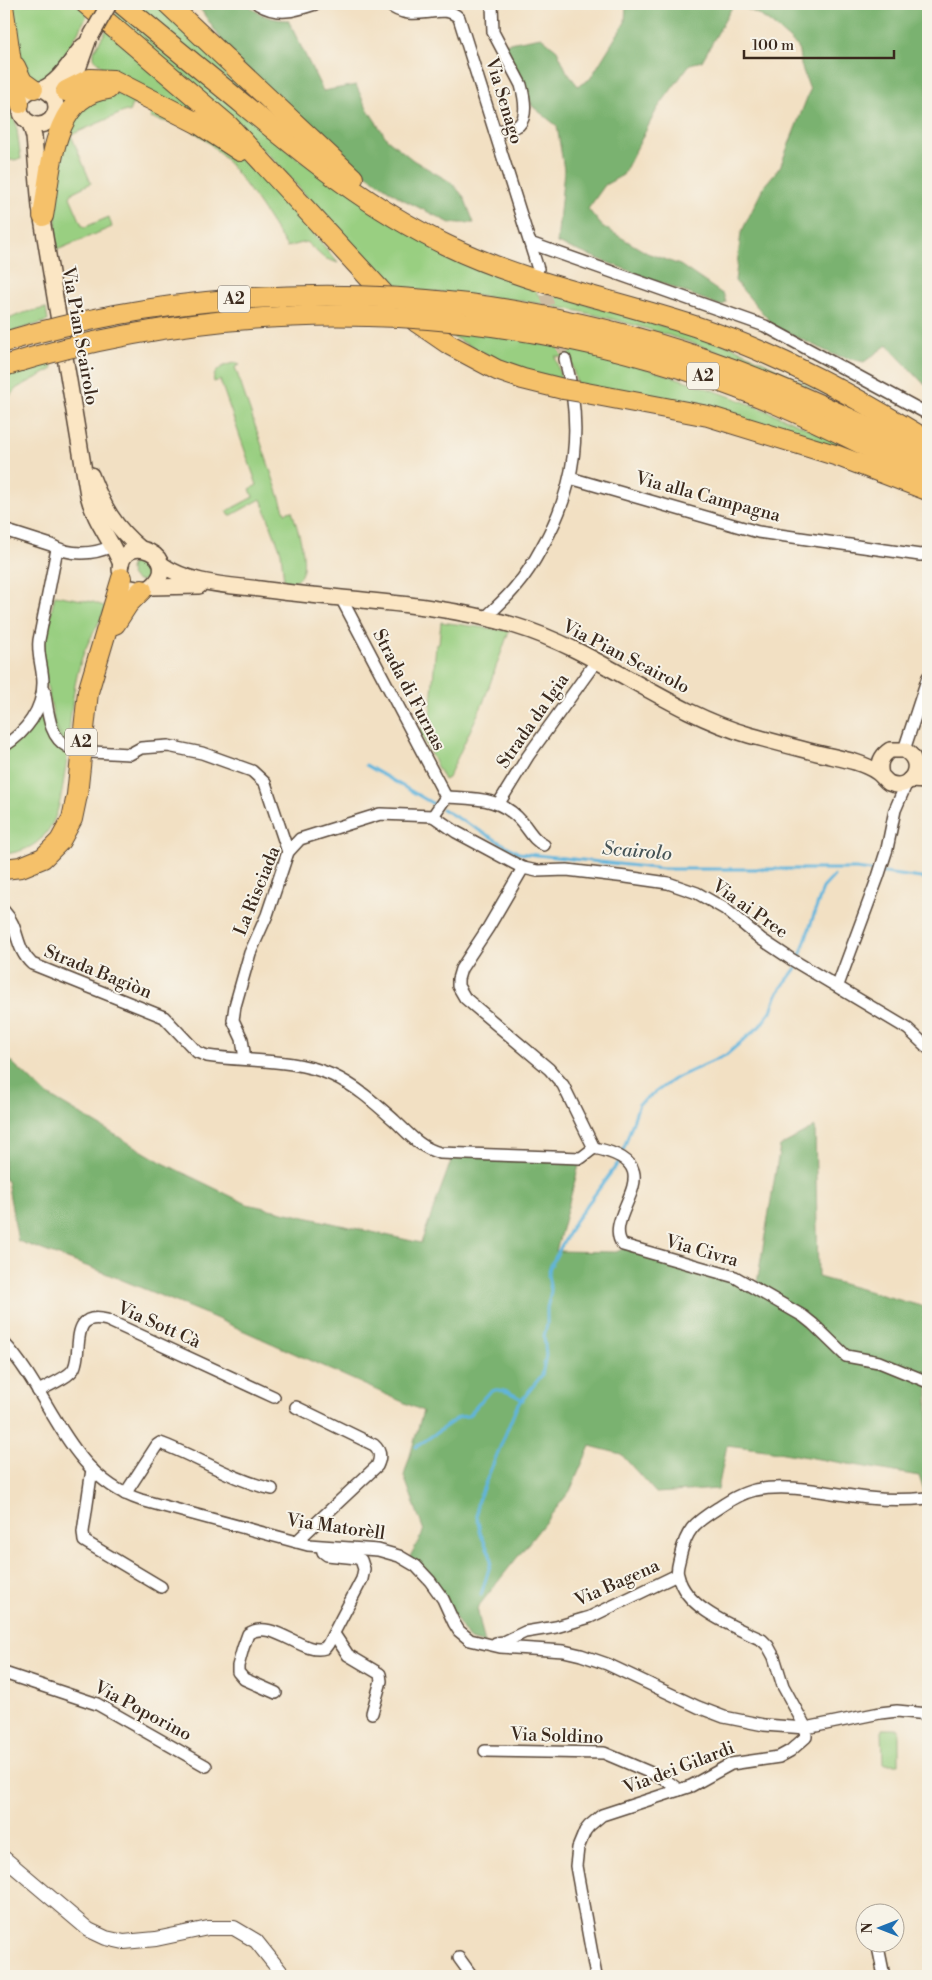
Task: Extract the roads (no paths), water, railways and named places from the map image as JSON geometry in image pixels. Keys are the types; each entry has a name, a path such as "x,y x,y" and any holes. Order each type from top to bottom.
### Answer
{"highway":[{"path":"86,4 228,126 385,295 428,331 474,358 497,370 523,378 572,390 708,416 830,453 928,491"},
{"path":"122,4 290,144 334,177 399,220 448,246 499,268 547,284 678,321 754,348 828,383 928,441"},
{"path":"168,4 368,191 448,246"},
{"path":"61,99 84,81 96,78 112,80 215,133 256,163 287,190"},
{"path":"43,221 56,143 67,115 77,103 93,91 111,88 132,90"},
{"name":"A2","path":"4,342 53,328 121,314 235,299 287,296 403,298 465,313 505,328 585,342 695,373 737,388 812,420 928,478"},
{"name":"A2","path":"4,366 56,351 117,337 187,325 240,319 345,315 398,317 465,313 536,314 590,325 694,354 803,396 928,458"},
{"name":"A2","path":"4,868 21,867 43,858 60,841 72,819 77,795 88,692 99,652 115,607 122,571"},
{"name":"A2","path":"99,652 123,611 147,588"}],"main road":[{"path":"4,6 14,78 22,115 35,125 46,124 54,117 61,99 78,69 89,39 109,4"},
{"path":"20,104 24,96 59,78 69,62 89,39"},
{"path":"12,54 20,76 26,84 46,91 54,98 61,99"},
{"name":"Via Pian Scairolo","path":"30,123 34,137 37,182 43,221 88,495 91,509 112,546 122,571"},
{"name":"Via Pian Scairolo","path":"43,221 42,166 46,124"},
{"name":"Via Pian Scairolo","path":"82,453 106,511 123,534 141,549"},
{"path":"141,549 151,552 159,559 161,564 160,577 147,588 130,587 122,571 128,553 141,549"},
{"name":"Via Pian Scairolo","path":"161,564 174,573 185,577 231,586 305,596 400,604 485,618 535,632 597,660 671,702 706,719 748,734 851,760"},
{"name":"Via Pian Scairolo","path":"147,588 231,586"},
{"path":"851,760 883,756 895,749 904,750 911,755 915,763 928,773"},
{"path":"881,775 879,765 883,756"},
{"path":"851,760 872,768 885,780 895,785 908,781 928,781"},
{"path":"908,781 914,772 915,763"}],"street":[{"path":"258,4 275,12 285,12 315,4"},
{"name":"Via Senago","path":"388,4 406,13 440,7 449,9 457,14 538,269"},
{"path":"492,4 493,32 524,94 521,122 517,126 495,132"},
{"path":"530,243 765,326 928,414"},
{"path":"485,618 518,585 532,565 561,510 570,478 575,442 574,403 565,359"},
{"name":"Via alla Campagna","path":"570,478 758,532 920,555 928,554"},
{"path":"4,530 78,553 92,553 112,546"},
{"path":"57,548 38,650 52,730 57,738 68,747"},
{"name":"Strada di Furnas","path":"341,598 446,797"},
{"name":"Strada da Igia","path":"499,803 547,728 597,660"},
{"path":"904,750 928,677"},
{"path":"4,746 20,735 30,723 38,706 43,682"},
{"path":"91,752 130,754 141,748 168,746 202,753 252,771 265,783 288,852"},
{"path":"838,985 878,877 887,849 895,810 908,781"},
{"path":"433,816 446,797 480,799 499,803 522,822 538,842 544,845"},
{"name":"La Risciada","path":"245,1059 242,1039 233,1020 235,1006 250,954 267,915 288,852 300,839 380,814 433,816"},
{"name":"Via ai Pree","path":"433,816 456,832 523,868 537,871 567,870 610,875 684,887 725,909 761,939 908,1029 928,1048"},
{"path":"245,1059 282,1062 332,1075 357,1090 394,1120 417,1142 434,1151 581,1158 594,1148 563,1086 549,1069 465,998 458,986 461,969 488,928 523,868"},
{"name":"Strada Bagiòn","path":"4,911 13,924 21,952 32,964 164,1017 197,1052 207,1056 245,1059"},
{"name":"Via Civra","path":"594,1148 608,1150 628,1162 633,1171 634,1183 620,1228 620,1242 623,1246 740,1280 803,1316 814,1324 846,1356 879,1362 928,1382"},
{"name":"Via Sott Cà","path":"38,1391 71,1373 76,1361 80,1329 88,1321 98,1318 107,1320 274,1397"},
{"name":"Via Matorèll","path":"4,1343 11,1350 63,1432 92,1469 104,1480 125,1494 296,1542 322,1547 378,1550 399,1556 408,1560 436,1588 459,1631 470,1640 500,1647 564,1652 607,1664 698,1707 724,1717 764,1725 806,1728 880,1713 904,1711 928,1714"},
{"path":"296,1408 374,1445 379,1449 380,1454 377,1466 296,1542"},
{"path":"125,1494 160,1443 225,1473 256,1485 272,1488"},
{"path":"92,1469 82,1532 84,1541 161,1587"},
{"path":"677,1575 683,1542 690,1529 705,1516 730,1500 749,1492 771,1488 792,1488 867,1498 928,1498"},
{"path":"276,1692 244,1679 238,1672 240,1657 248,1634 260,1628 318,1649 325,1648 362,1580 364,1569 361,1560 327,1555 323,1552 322,1547"},
{"name":"Via Bagena","path":"485,1644 504,1642 522,1633 545,1630 590,1617 677,1575 693,1601 718,1618 762,1640 768,1646 784,1686 806,1728"},
{"path":"521,1649 520,1640 522,1633"},
{"path":"334,1634 348,1655 380,1674 382,1681 372,1713"},
{"name":"Via Poporino","path":"4,1673 96,1704 206,1766"},
{"name":"Via dei Gilardi","path":"596,1976 576,1866 576,1857 581,1838 589,1826 602,1815 696,1783 731,1764 779,1757 804,1740 806,1728"},
{"name":"Via Soldino","path":"485,1751 604,1753 663,1778 678,1790"},
{"path":"4,1858 89,1930 106,1938 124,1942 156,1939 208,1928 234,1928 256,1941 284,1976"},
{"path":"879,1952 884,1976"},
{"path":"459,1958 472,1976"}],"waterway":[{"name":"Scairolo","path":"366,765 437,806"},
{"name":"Scairolo","path":"442,809 519,853 663,869 856,869 928,879"},
{"path":"800,956 823,888 834,876"},
{"path":"623,1151 639,1104 674,1079 726,1055 760,1026 771,1011 777,994 796,968"},
{"path":"481,1595 491,1562 490,1554 481,1535 477,1518 477,1503 517,1406 542,1375 546,1355 544,1336 551,1291 548,1275 550,1267 575,1221 619,1162"},
{"path":"416,1447 459,1417 468,1416 486,1395 491,1392 503,1390 523,1400"}],"tunnel":[{"path":"541,279 565,359"}]}
